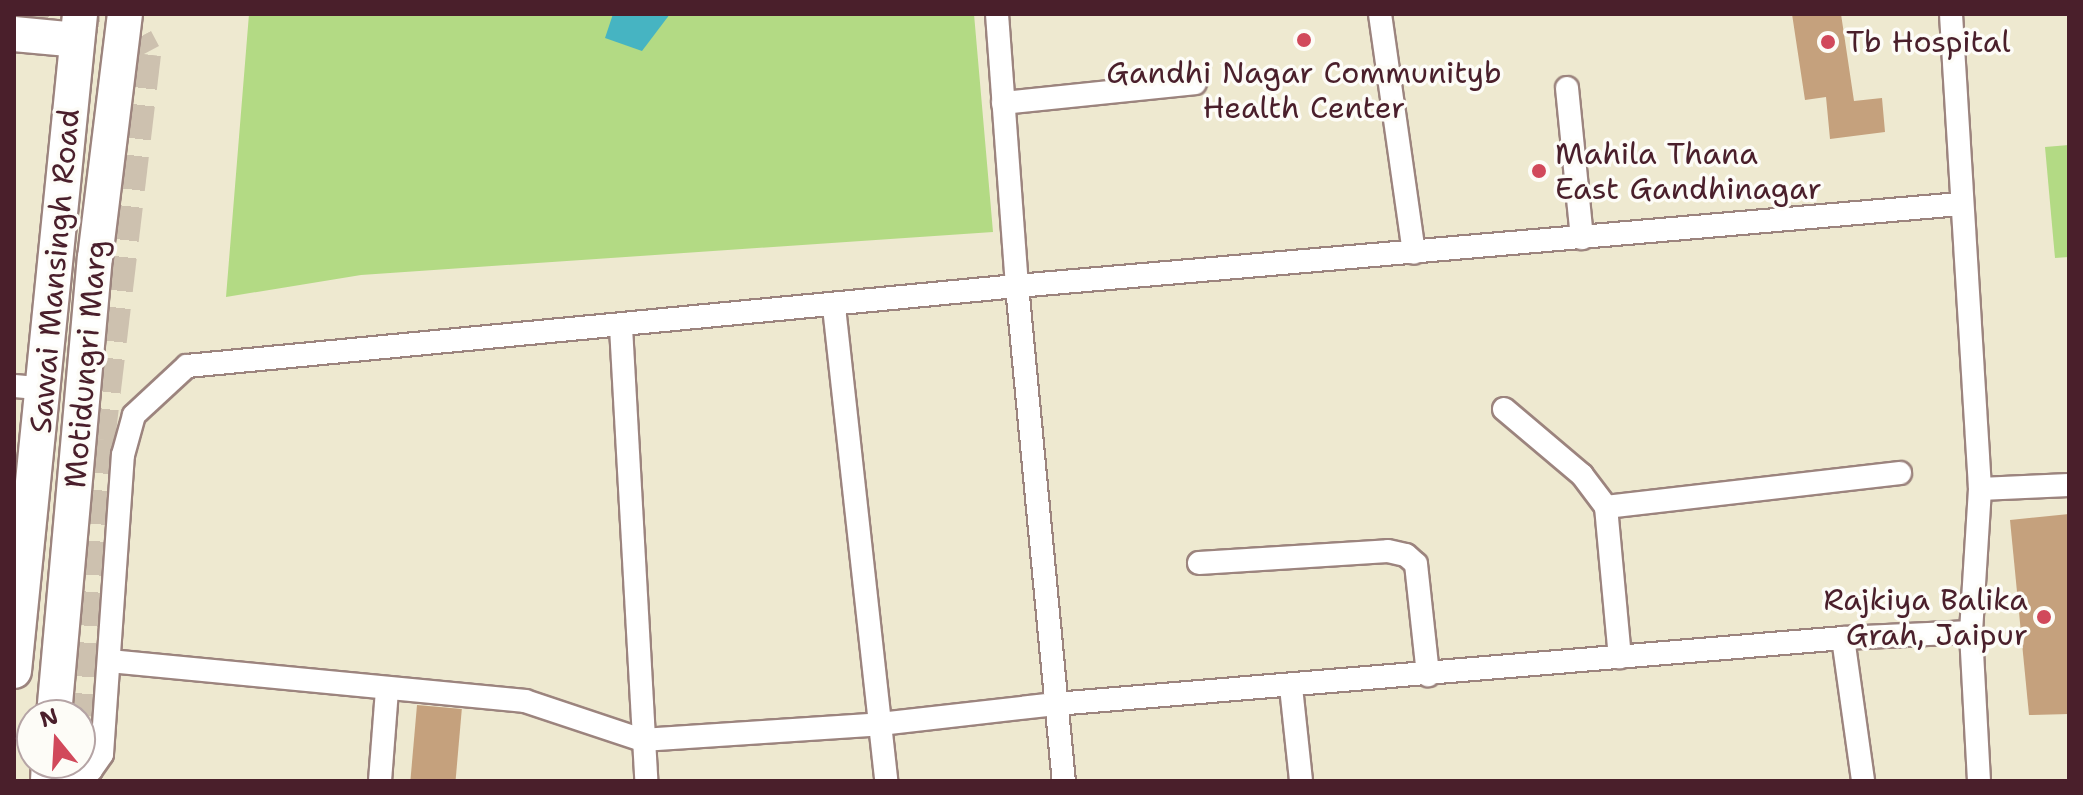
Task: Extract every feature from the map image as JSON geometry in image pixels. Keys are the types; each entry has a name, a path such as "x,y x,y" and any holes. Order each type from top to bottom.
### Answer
{"main road":[{"name":"Motidungri Marg","path":"55,699 95,258 125,14"},
{"path":"14,34 78,27"},
{"name":"Sawai Mansingh Road","path":"14,671 30,387 78,27"}],"street":[{"path":"997,14 1017,286 1064,781"},
{"path":"1380,14 1414,253"},
{"path":"1951,14 1960,204 1980,489 1971,632 1979,781"},
{"path":"1003,103 1195,83"},
{"path":"1567,88 1582,238"},
{"path":"96,763 102,754 123,455 134,415 187,366 834,307 1017,286 1960,204"},
{"path":"834,307 886,781"},
{"path":"621,327 646,781"},
{"path":"1504,409 1582,475 1606,507 1612,523 1620,657"},
{"path":"1606,507 1900,473"},
{"path":"1980,489 2069,485"},
{"path":"1199,563 1388,551 1406,555 1416,564 1428,675"},
{"path":"110,661 525,701 642,740 880,724 1056,704 1291,687 1843,638 1971,632"},
{"path":"1843,638 1863,781 1854,781"},
{"path":"1291,687 1301,781"},
{"path":"380,781 387,689"}],"green space":[{"path":"249,14 974,14 993,232 361,275 226,297"},
{"path":"2069,145 2069,257 2055,258 2045,147"}],"water":[{"path":"613,14 670,14 642,51 605,38"}],"building":[{"path":"1792,14 1841,14 1854,101 1882,98 1885,132 1830,139 1826,97 1805,100"},
{"name":"Rajkiya Balika Grah, Jaipur","path":"2069,514 2069,714 2029,715 2010,520"},
{"path":"417,705 462,709 456,781 410,781"}],"tunnel":[{"path":"14,17 136,39 144,54 98,439 77,699"}],"place":[{"name":"Gandhi Nagar Communityb Health Center","path":"1304,40"},
{"name":"Tb Hospital","path":"1828,42"},
{"name":"Mahila Thana East Gandhinagar","path":"1539,171"},
{"name":"Rajkiya Balika Grah, Jaipur","path":"2044,617"}]}
